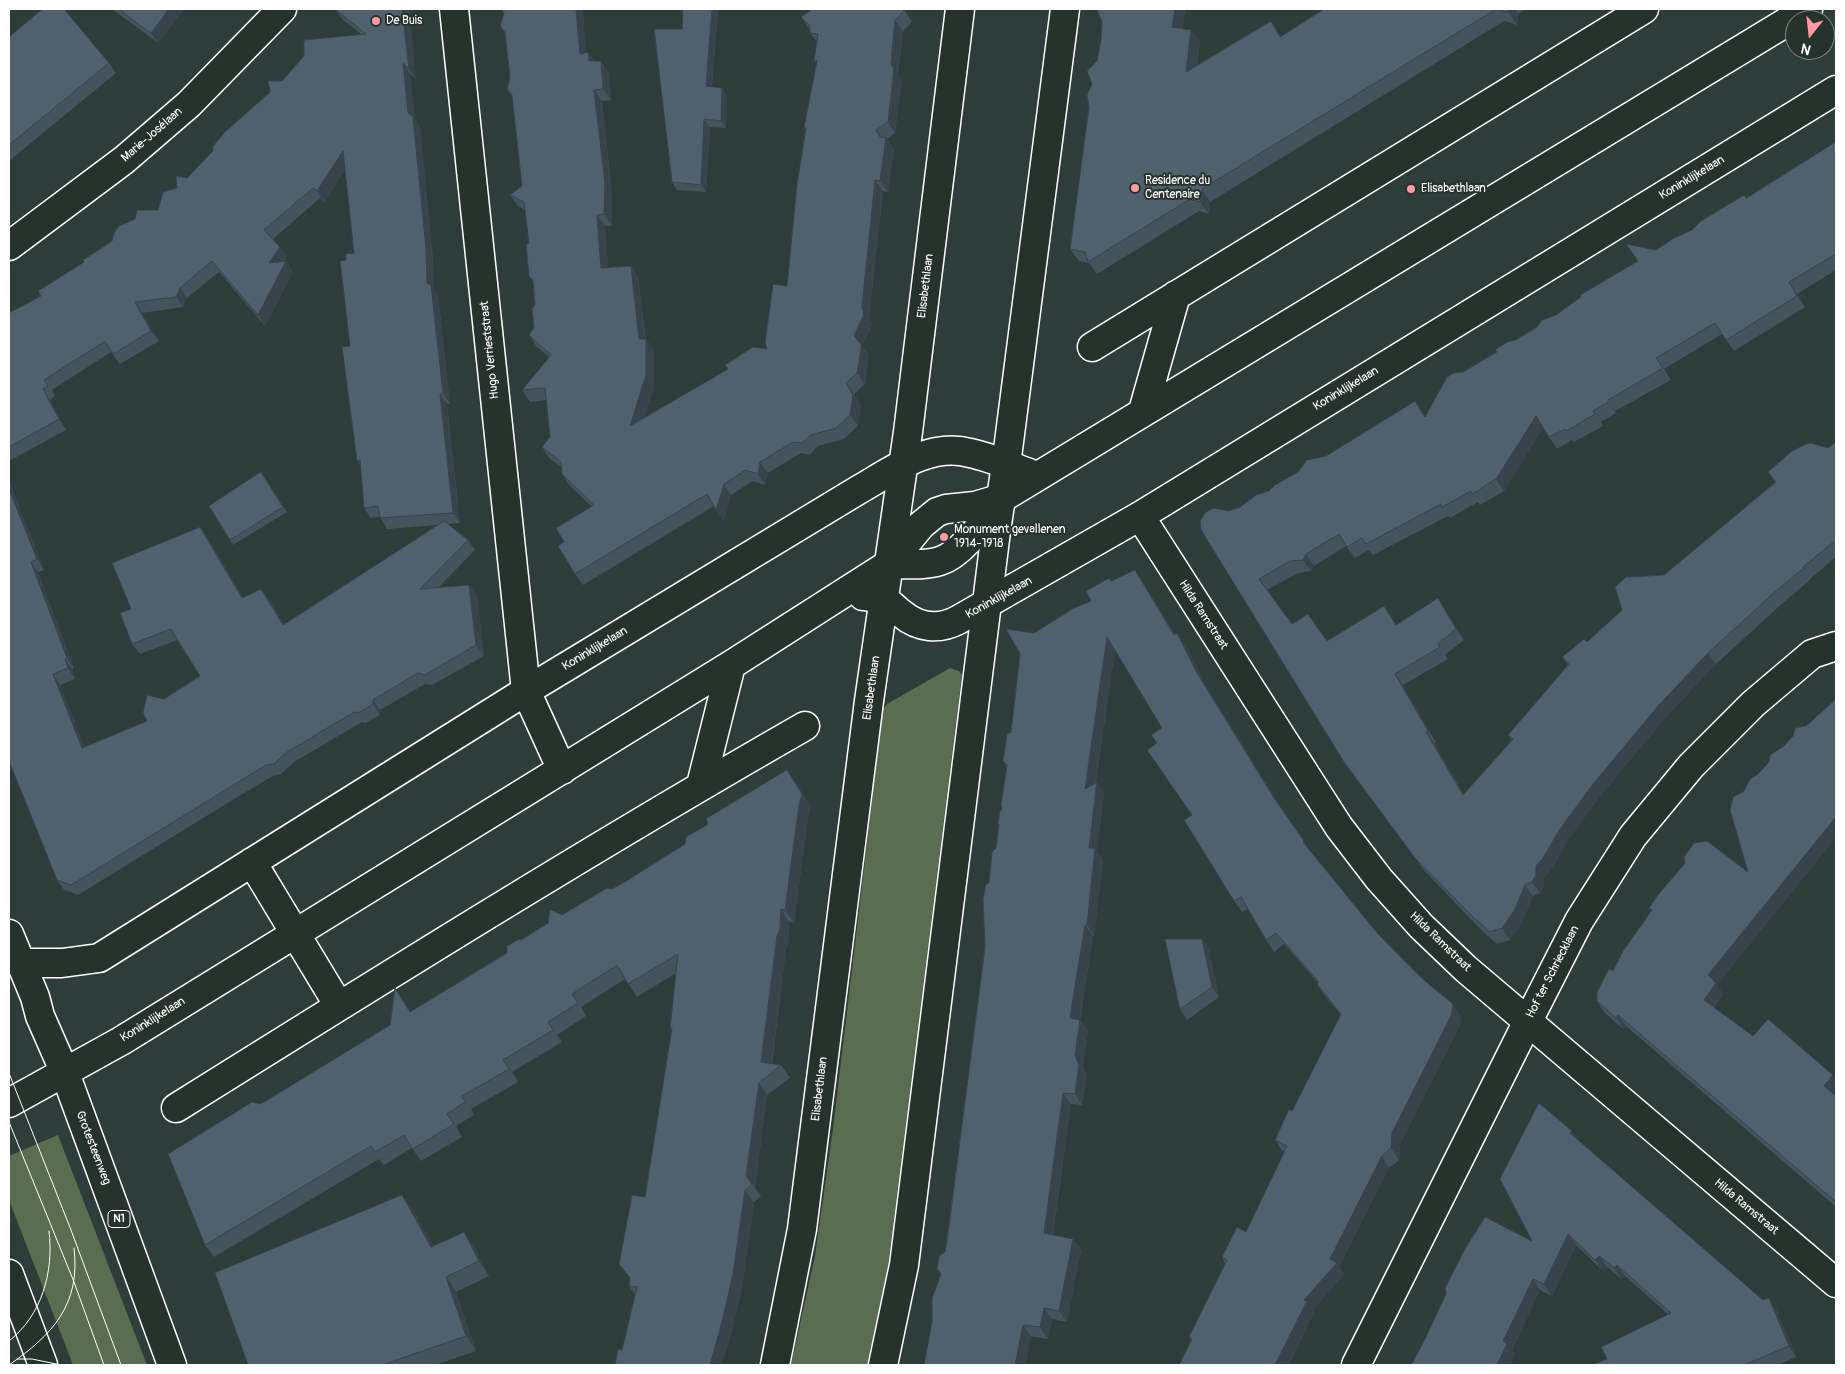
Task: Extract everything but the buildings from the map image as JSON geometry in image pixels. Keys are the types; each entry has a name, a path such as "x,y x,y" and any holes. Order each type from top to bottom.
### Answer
{"street":[{"name":"Marie-Josélaan","path":"9,246 124,160 182,110 282,9"},
{"name":"Hugo Verrieststraat","path":"454,9 526,691"},
{"name":"Elisabethlaan","path":"775,1365 802,1229 866,730 903,464 960,9"},
{"path":"883,1365 904,1265 1065,9"},
{"path":"1092,347 1644,9"},
{"name":"Koninklijkelaan","path":"9,1103 121,1041 731,666 889,564 921,525 937,512 946,509 975,506 1002,498 1808,9"},
{"name":"Koninklijkelaan","path":"884,600 904,617 926,626 937,627 948,625 988,604 1140,516 1836,90"},
{"path":"1143,411 1176,295"},
{"name":"Koninklijkelaan","path":"21,963 62,963 99,958 526,691 903,464 925,455 945,450 970,452 1038,475"},
{"name":"Koninklijkelaan","path":"889,564 930,563 950,556 971,536 1002,498"},
{"name":"Hilda Ramstraat","path":"1140,516 1339,827 1421,926 1466,969 1836,1283"},
{"path":"845,593 884,600"},
{"name":"Hof ter Schriecklaan","path":"1356,1365 1579,922 1633,836 1691,766 1753,704 1812,654 1836,646"},
{"path":"701,785 731,666"},
{"path":"526,691 562,770"},
{"path":"176,1108 701,785 805,726"},
{"path":"252,862 339,1006"},
{"name":"Grotesteenweg","path":"9,934 64,1073 172,1365"},
{"path":"9,1274 43,1365"}],"green space":[{"path":"950,668 959,671 962,675 888,1267 867,1365 791,1365 815,1256 833,1129 883,710 887,704"},
{"path":"58,1135 147,1365 73,1365 9,1200 9,1156"}],"tram line":[{"path":"9,1073 71,1230 121,1365"},
{"path":"9,1122 74,1282 104,1365"},
{"path":"9,1341 30,1319 43,1292 50,1262 49,1231"},
{"path":"9,1365 38,1342 60,1317 68,1302 73,1286 75,1268 74,1248"},
{"path":"17,1359 32,1359 61,1365"}],"place":[{"name":"De Buis","path":"376,21"},
{"name":"Residence du Centenaire","path":"1135,188"},
{"name":"Elisabethlaan","path":"1411,189"},
{"name":"Monument gevallenen 1914-1918","path":"944,537"}]}
